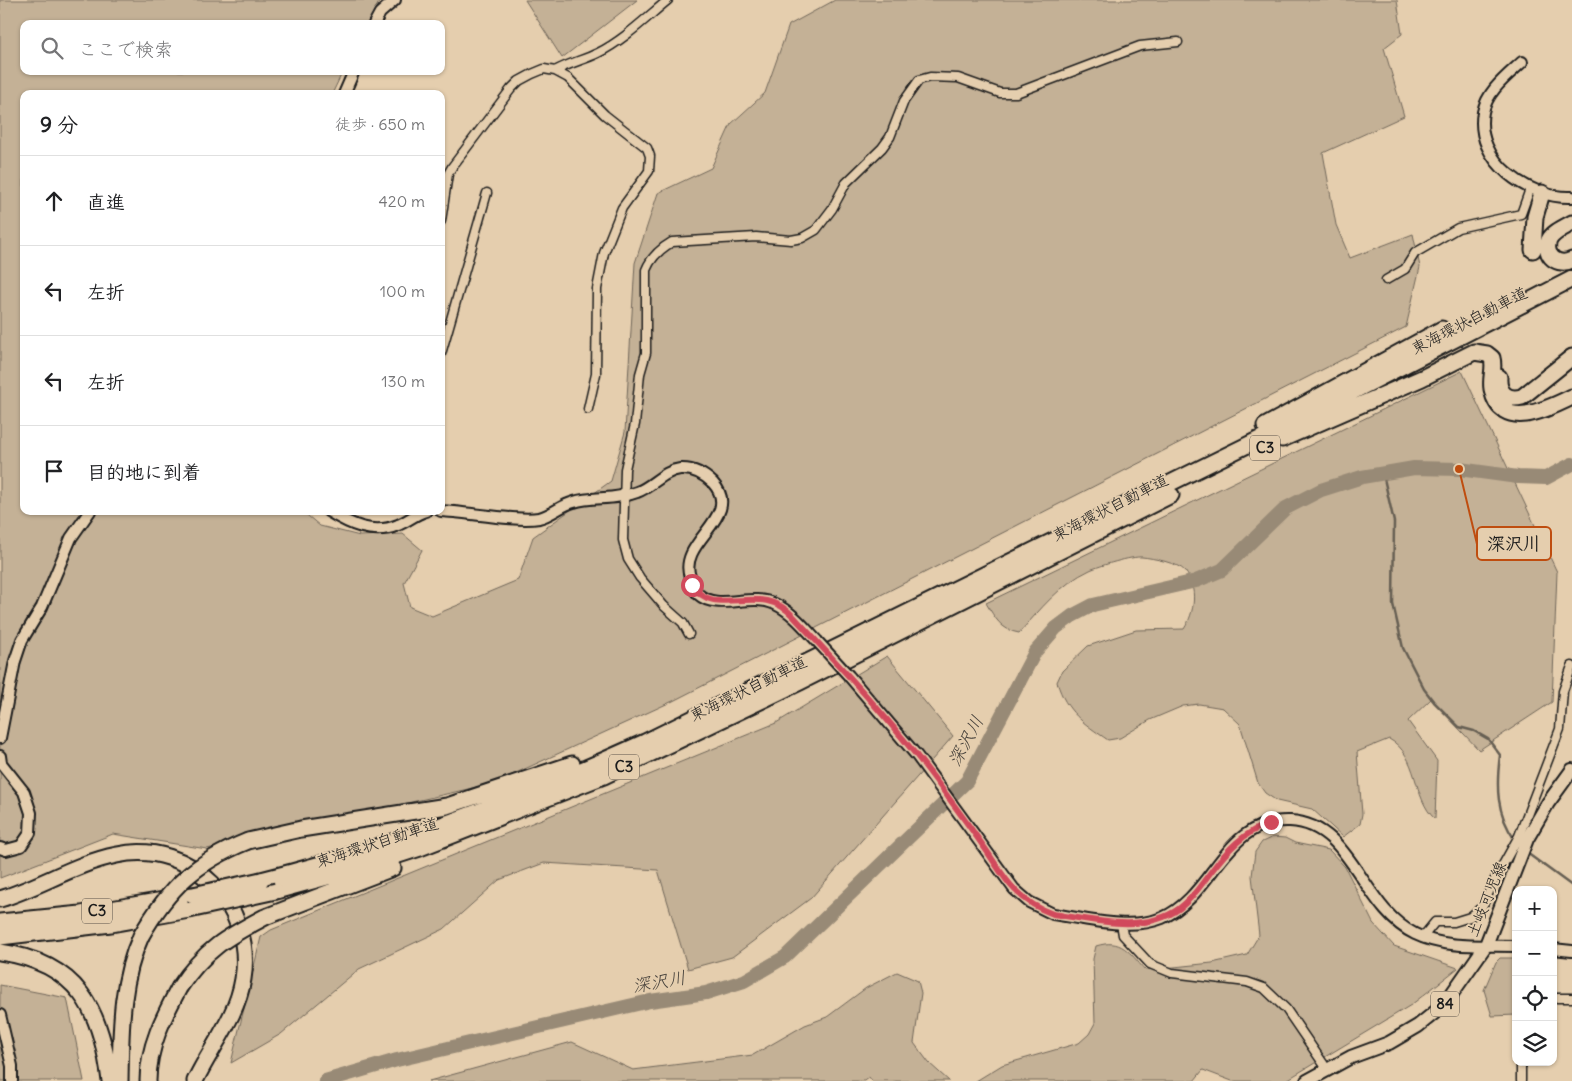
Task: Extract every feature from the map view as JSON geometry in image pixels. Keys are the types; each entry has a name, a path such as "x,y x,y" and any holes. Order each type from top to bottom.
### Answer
{"highway":[{"path":"1533,250 1536,191"},
{"path":"1572,222 1553,235 1548,247 1552,258 1558,262 1564,264 1572,260"},
{"name":"東海環状自動車道","path":"0,922 81,914 193,895 261,880 355,855 493,807 580,772 1134,502 1572,279"},
{"name":"東海環状自動車道","path":"0,937 111,924 189,910 276,891 383,861 534,806 604,776 792,686 1063,551 1282,439 1393,378 1572,287"},
{"path":"1134,502 1204,460 1442,330"},
{"path":"1282,439 1422,378 1474,352 1487,354 1492,358 1492,390 1497,402 1508,411 1515,414 1531,414 1572,397"},
{"path":"1504,364 1499,379 1499,387 1502,393 1515,399 1528,394 1572,357"},
{"name":"C3","path":"110,1081 123,997 134,952 141,936 158,906 192,870 209,859 248,841 301,829 447,806 552,772 731,700"},
{"path":"148,1081 152,1051 158,1032 179,988 188,974 214,946 265,917 463,840 534,806"},
{"path":"0,898 25,891 98,860 118,854 140,853 172,858 201,873 224,896 238,923 244,960 239,995 232,1012 195,1081"},
{"name":"C3","path":"0,952 39,961 58,972 75,986 88,1001 114,1056 120,1081"}],"main road":[{"name":"土岐可児線","path":"1308,1081 1351,1057 1389,1043 1418,1026 1444,1005 1486,945 1513,860 1523,837 1572,770"}],"street":[{"path":"376,20 380,13 395,0"},
{"path":"554,71 598,53 633,29 668,0"},
{"path":"689,634 683,623 664,606 640,578 628,559 623,540 628,451 635,424 640,374 646,353 646,270 650,261 672,242 756,237 791,240 802,238 816,230 832,209 846,183 882,148 890,137 904,102 919,80 930,77 958,78 1000,93 1016,93 1140,46 1178,42"},
{"path":"1522,62 1490,95 1483,112 1482,128 1485,140 1509,175 1536,191 1572,197"},
{"path":"445,194 448,174 480,129 519,81 544,70 554,71 568,78 605,115 647,148 650,156 649,171 622,208 604,253 596,289 596,374 588,409"},
{"path":"346,90 352,75"},
{"path":"1386,280 1405,269 1415,253 1458,228 1521,214 1536,191"},
{"path":"445,340 487,193"},
{"path":"445,510 530,518 549,514 574,502 611,500 638,492 666,474 678,469 693,470 706,476 715,486 720,501 719,514 712,526 693,547 689,560 688,573 698,593 707,600 723,602 748,598 774,603 791,614 849,676 917,756 1014,889 1043,910 1053,914 1121,923 1161,918 1179,908 1195,894 1237,840 1253,829 1271,822 1291,821 1310,826 1325,833 1350,859 1383,910 1413,934 1454,945 1512,946"},
{"path":"0,738 22,640 42,607 71,538 87,515"},
{"path":"334,515 348,524 364,528 382,528 397,525 414,515"},
{"path":"1523,837 1560,729 1562,691 1572,666"},
{"path":"0,756 1,763 24,792 31,812 30,833 21,846 6,850 0,848"},
{"path":"1426,939 1426,933 1435,922 1454,922 1470,917 1482,907 1494,881 1513,860"},
{"path":"1121,923 1123,936 1150,964 1172,973 1247,982 1264,988 1286,1009 1327,1069"},
{"path":"1557,944 1572,944"},
{"path":"1557,949 1572,951"},
{"path":"1557,998 1572,998"},
{"path":"0,1015 12,1066 12,1081"},
{"path":"1521,1066 1521,1081"}],"shaded area":[{"path":"0,0 380,0 370,20 20,20 20,75 341,75 334,90 20,90 20,515 307,515 320,526 360,536 403,534 422,550 404,583 410,607 432,616 518,580 533,537 611,481 625,432 635,263 658,193 711,168 731,124 765,93 789,25 835,0 1397,0 1402,34 1384,48 1404,116 1323,153 1336,225 1350,258 1413,234 1420,267 1406,327 673,701 494,783 207,849 113,834 0,878"},
{"path":"525,0 637,0 562,58"},
{"path":"1462,371 1557,572 1552,702 1479,750 1431,699 1408,721 1437,761 1435,819 1422,800 1406,755 1399,746 1389,739 1357,752 1362,814 1360,824 1343,837 1312,809 1277,801 1265,793 1258,783 1240,724 1223,708 1199,704 1183,706 1150,720 1120,738 1108,740 1076,716 1065,701 1057,682 1062,671 1088,646 1136,630 1184,629 1191,615 1194,600 1192,585 1182,568 1159,560 1137,557 1090,570 1069,582 1043,606 1019,633 1003,626 986,603"},
{"path":"887,656 953,736 811,898 732,957 688,969 658,870 544,863 499,880 444,929 359,969 281,1034 231,1063 261,937 271,930 776,723"},
{"path":"1273,837 1285,838 1295,843 1329,850 1345,867 1373,923 1394,946 1458,968 1411,1005 1285,1081 1232,1081 1203,1070 1194,1081 976,1081 1002,1065 1079,1043 1089,1034 1095,1023 1093,959 1096,946 1105,944 1119,945 1129,952 1145,970 1212,963 1247,955 1259,935 1252,876 1255,852 1262,842"},
{"path":"1500,958 1512,958 1512,1015 1492,1016 1484,990 1496,962"},
{"path":"897,972 918,981 921,993 914,1043 929,1063 949,1081 872,1081 869,1077 864,1081 429,1081 572,1042 633,1070 753,1055 805,1025 827,1017 866,988"},
{"path":"0,985 67,998 84,1081 0,1081"}],"waterway":[{"name":"深沢川","path":"325,1081 397,1060 650,1001 706,993 744,981 785,957 967,781 1035,652 1056,628 1072,616 1093,605 1196,581 1222,570 1286,508 1321,490 1362,477 1414,468 1459,469 1518,477 1546,478 1572,464"},
{"path":"1383,474 1394,522 1393,604 1403,648 1424,689 1434,702 1459,727 1474,731 1488,739 1500,755 1499,799 1504,820 1515,840"},
{"path":"1527,853 1572,886"}],"place":[{"name":"深沢川","path":"1459,469"}],"route":[{"path":"692,585 707,600 723,602 748,598 762,599 774,603 791,614 849,676 917,756 1014,889 1029,902 1043,910 1053,914 1121,923 1161,918 1179,908 1195,894 1225,852 1237,840 1253,829 1271,822"}]}
